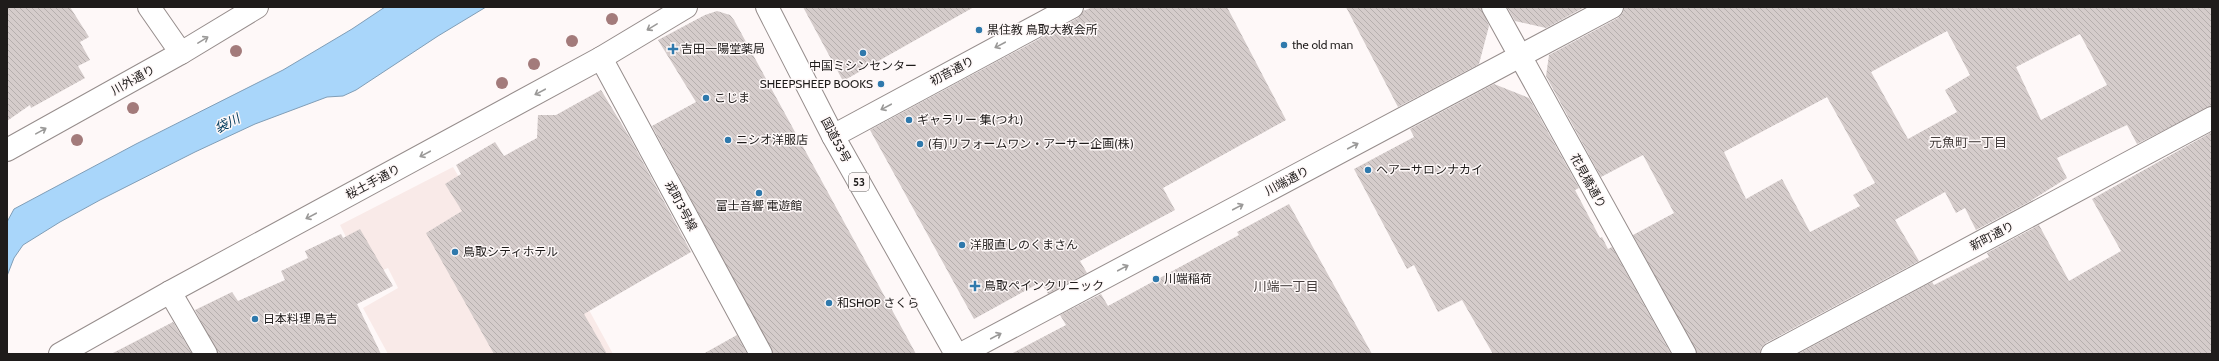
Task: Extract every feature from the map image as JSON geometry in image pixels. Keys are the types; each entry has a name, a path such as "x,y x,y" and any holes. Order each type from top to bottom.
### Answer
{"main road":[{"path":"149,7 181,53"},
{"name":"川外通り","path":"7,150 181,53 257,7"},
{"name":"桜土手通り","path":"60,354 170,292 601,58 686,7"},
{"name":"国道53号","path":"767,7 833,136 956,354"},
{"name":"初音通り","path":"833,136 1072,7"},
{"name":"花見橋通り","path":"1493,7 1685,354"},
{"name":"川端通り","path":"962,354 1612,7"},
{"name":"戎町3号線","path":"601,58 761,354"},
{"name":"新町通り","path":"1772,354 2212,118"},
{"path":"170,292 206,354"}],"shaded area":[{"name":"鳥取シティホテル","path":"453,167 494,236 535,211 613,354 388,354 363,308 398,288 388,268 366,277 340,225"}],"water":[{"name":"袋川","path":"385,7 486,7 438,36 356,90 343,96 327,97 255,124 195,152 60,222 23,245 14,258 7,276 7,222 14,209 136,144 283,70 352,29"}],"building":[{"path":"7,7 70,7 89,37 80,42 90,60 78,66 85,78 31,108 30,105 7,121"},
{"path":"803,7 974,7 843,81"},
{"path":"1093,7 1227,7 1286,120 1163,188 1175,210 1080,261 1087,273 1048,294 1041,282 974,319 870,130 1078,18 1083,11"},
{"path":"1346,7 1481,7 1489,26 1479,64 1398,107"},
{"path":"1507,7 1585,7 1546,28 1515,21"},
{"path":"1624,7 2212,7 2212,106 2137,144 2127,125 2057,158 2067,178 2027,203 1976,230 1965,208 1956,213 1945,192 1895,220 1919,261 1766,343 1761,348 1760,354 1697,354 1633,235 1674,213 1643,155 1601,177 1546,76 1549,55 1618,18 1623,13","holes":["1947,31 1970,75 1945,90 1957,112 1908,139 1871,72","2080,34 2107,85 2041,120 2016,67","1827,97 1875,183 1853,195 1860,206 1810,232 1782,179 1746,199 1724,152"]},
{"path":"717,11 730,15 734,20 916,354 773,354 652,126 696,102 658,40 705,15"},
{"path":"1494,84 1529,98 1579,188 1575,190 1600,238 1602,237 1608,249 1612,247 1671,354 1493,354 1462,300 1438,312 1414,265 1407,269 1354,169 1414,137 1410,129"},
{"path":"601,90 630,138 691,252 584,314 607,354 494,354 426,233 462,211 445,184 461,174 456,165 495,142 504,156 537,138 538,115 556,115"},
{"path":"2212,132 2212,354 1798,354 1932,282 1934,285 1989,257 1987,253 2039,225 2069,281 2121,251 2092,199"},
{"path":"1289,204 1372,354 1011,354 1066,325 1060,315 1101,294 1108,306 1239,235 1237,232"},
{"path":"360,229 393,286 357,304 381,354 218,354 195,310 232,292 238,301 285,280 281,271 308,258 305,251 341,234 343,238"},
{"path":"173,322 192,354 111,354"},
{"path":"737,335 747,354 703,354"}],"place":[{"name":"黒住教 鳥取大教会所","path":"979,30"},
{"name":"the old man","path":"1284,45"},
{"name":"吉田一陽堂薬局","path":"673,49"},
{"name":"中国ミシンセンター","path":"863,53"},
{"name":"SHEEPSHEEP BOOKS","path":"881,84"},
{"name":"こじま","path":"706,98"},
{"name":"ギャラリー 集(つれ)","path":"909,120"},
{"name":"ニシオ洋服店","path":"728,140"},
{"name":"(有)リフォームワン・アーサー企画(株)","path":"920,144"},
{"name":"ヘアーサロンナカイ","path":"1368,170"},
{"name":"富士音響 電遊館","path":"759,193"},
{"name":"洋服直しのくまさん","path":"962,245"},
{"name":"鳥取シティホテル","path":"455,252"},
{"name":"川端稲荷","path":"1156,279"},
{"name":"鳥取ペインクリニック","path":"975,286"},
{"name":"和SHOP さくら","path":"829,303"},
{"name":"日本料理 鳥吉","path":"255,319"}],"district":[{"name":"元魚町一丁目","path":"1968,142"},
{"name":"川端一丁目","path":"1286,286"}]}
